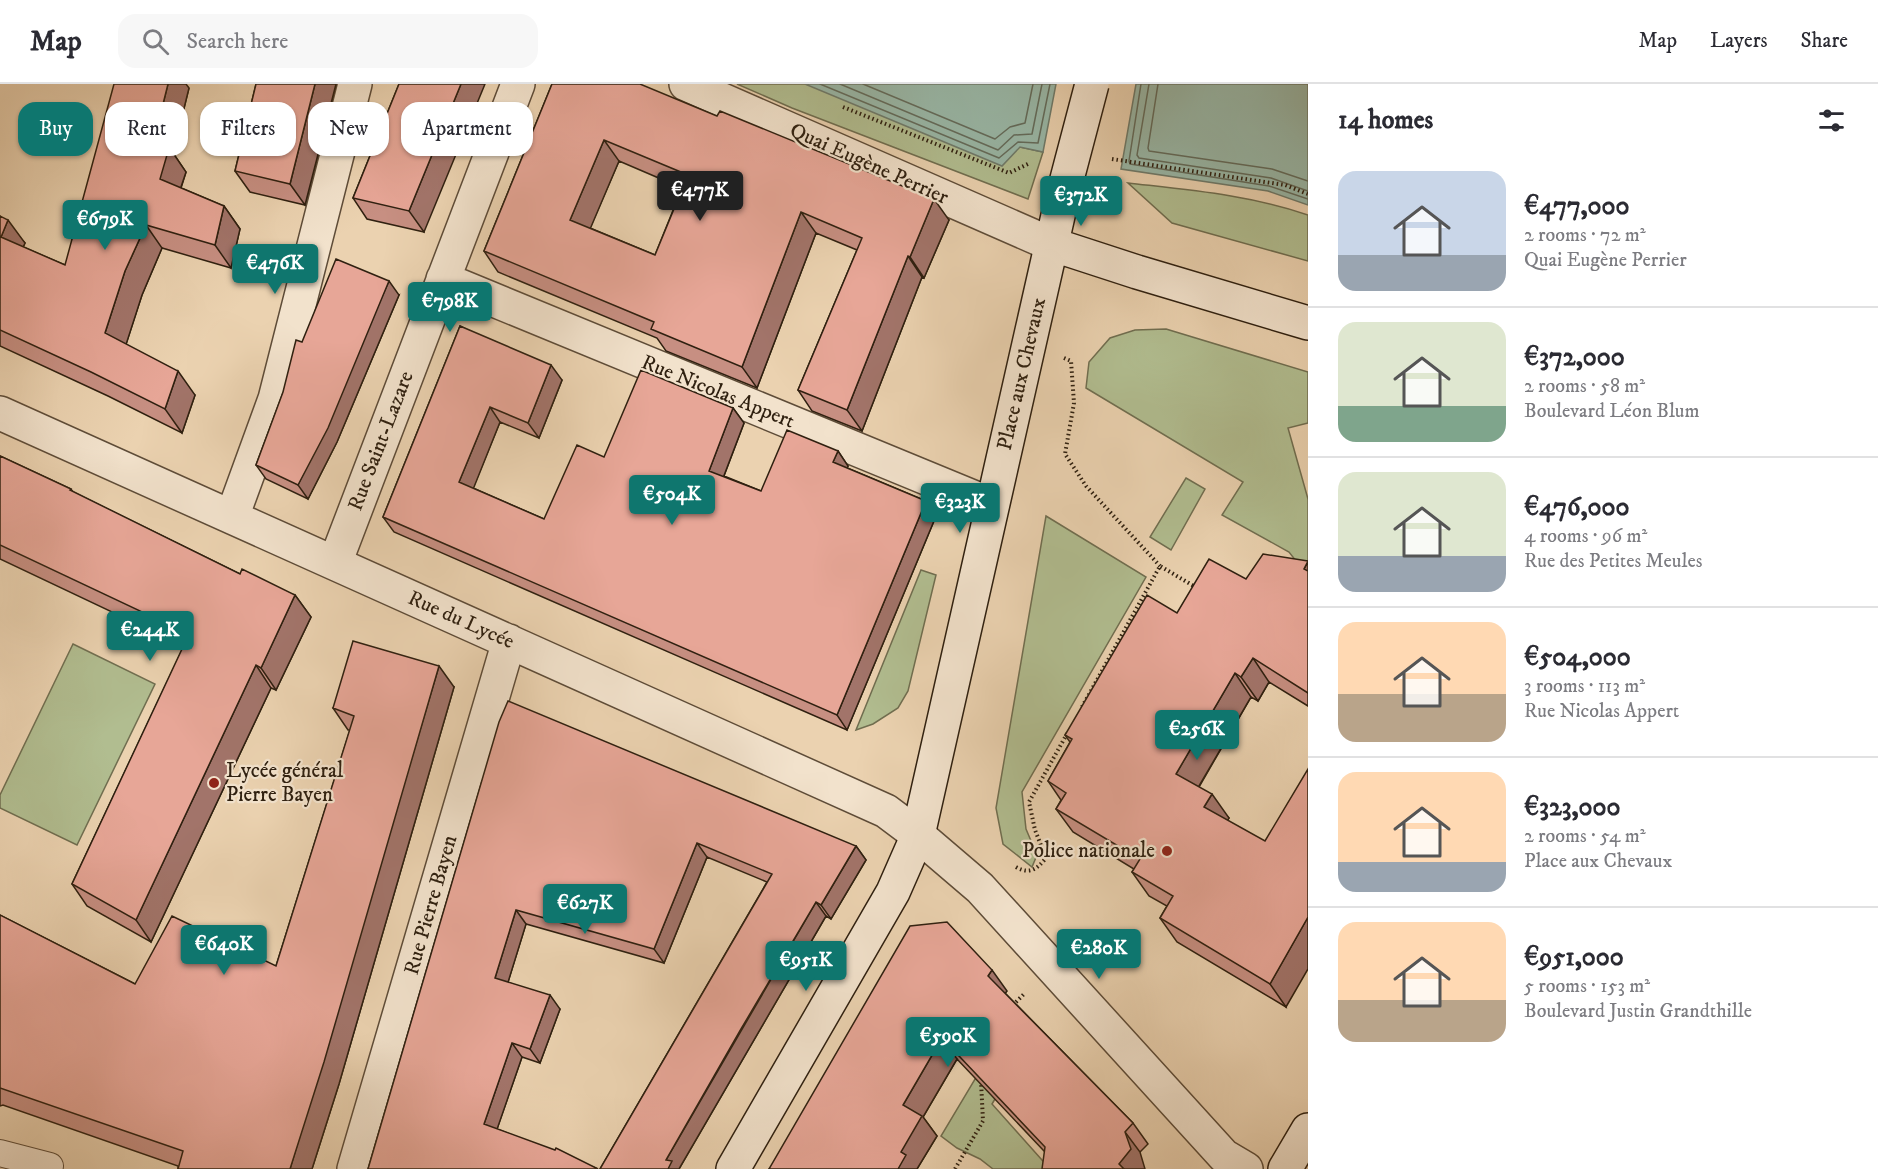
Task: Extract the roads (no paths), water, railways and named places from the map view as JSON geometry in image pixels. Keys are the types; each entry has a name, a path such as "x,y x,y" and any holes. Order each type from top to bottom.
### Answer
{"street":[{"path":"232,518 275,399 355,84"},
{"name":"Rue Saint-Lazare","path":"335,563 518,84"},
{"name":"Quai Eugène Perrier","path":"686,84 1051,244"},
{"name":"Place aux Chevaux","path":"733,1169 893,891 918,835 1051,244 1092,84"},
{"path":"1051,244 1308,323"},
{"name":"Rue Nicolas Appert","path":"443,279 992,505"},
{"name":"Rue du Lycée","path":"0,413 886,811 980,888 1224,1156 1246,1169"},
{"name":"Rue Pierre Bayen","path":"354,1169 509,641"},
{"path":"1285,1169 1308,1130"}],"lane":[{"path":"0,1153 50,1166"}],"water":[{"path":"805,84 1056,84 1043,152 1020,147 1002,166"},
{"path":"1136,84 1308,84 1308,205 1268,191 1121,169"}],"place":[{"name":"Lycée général Pierre Bayen","path":"214,783"},
{"name":"Police nationale","path":"1167,851"}]}
